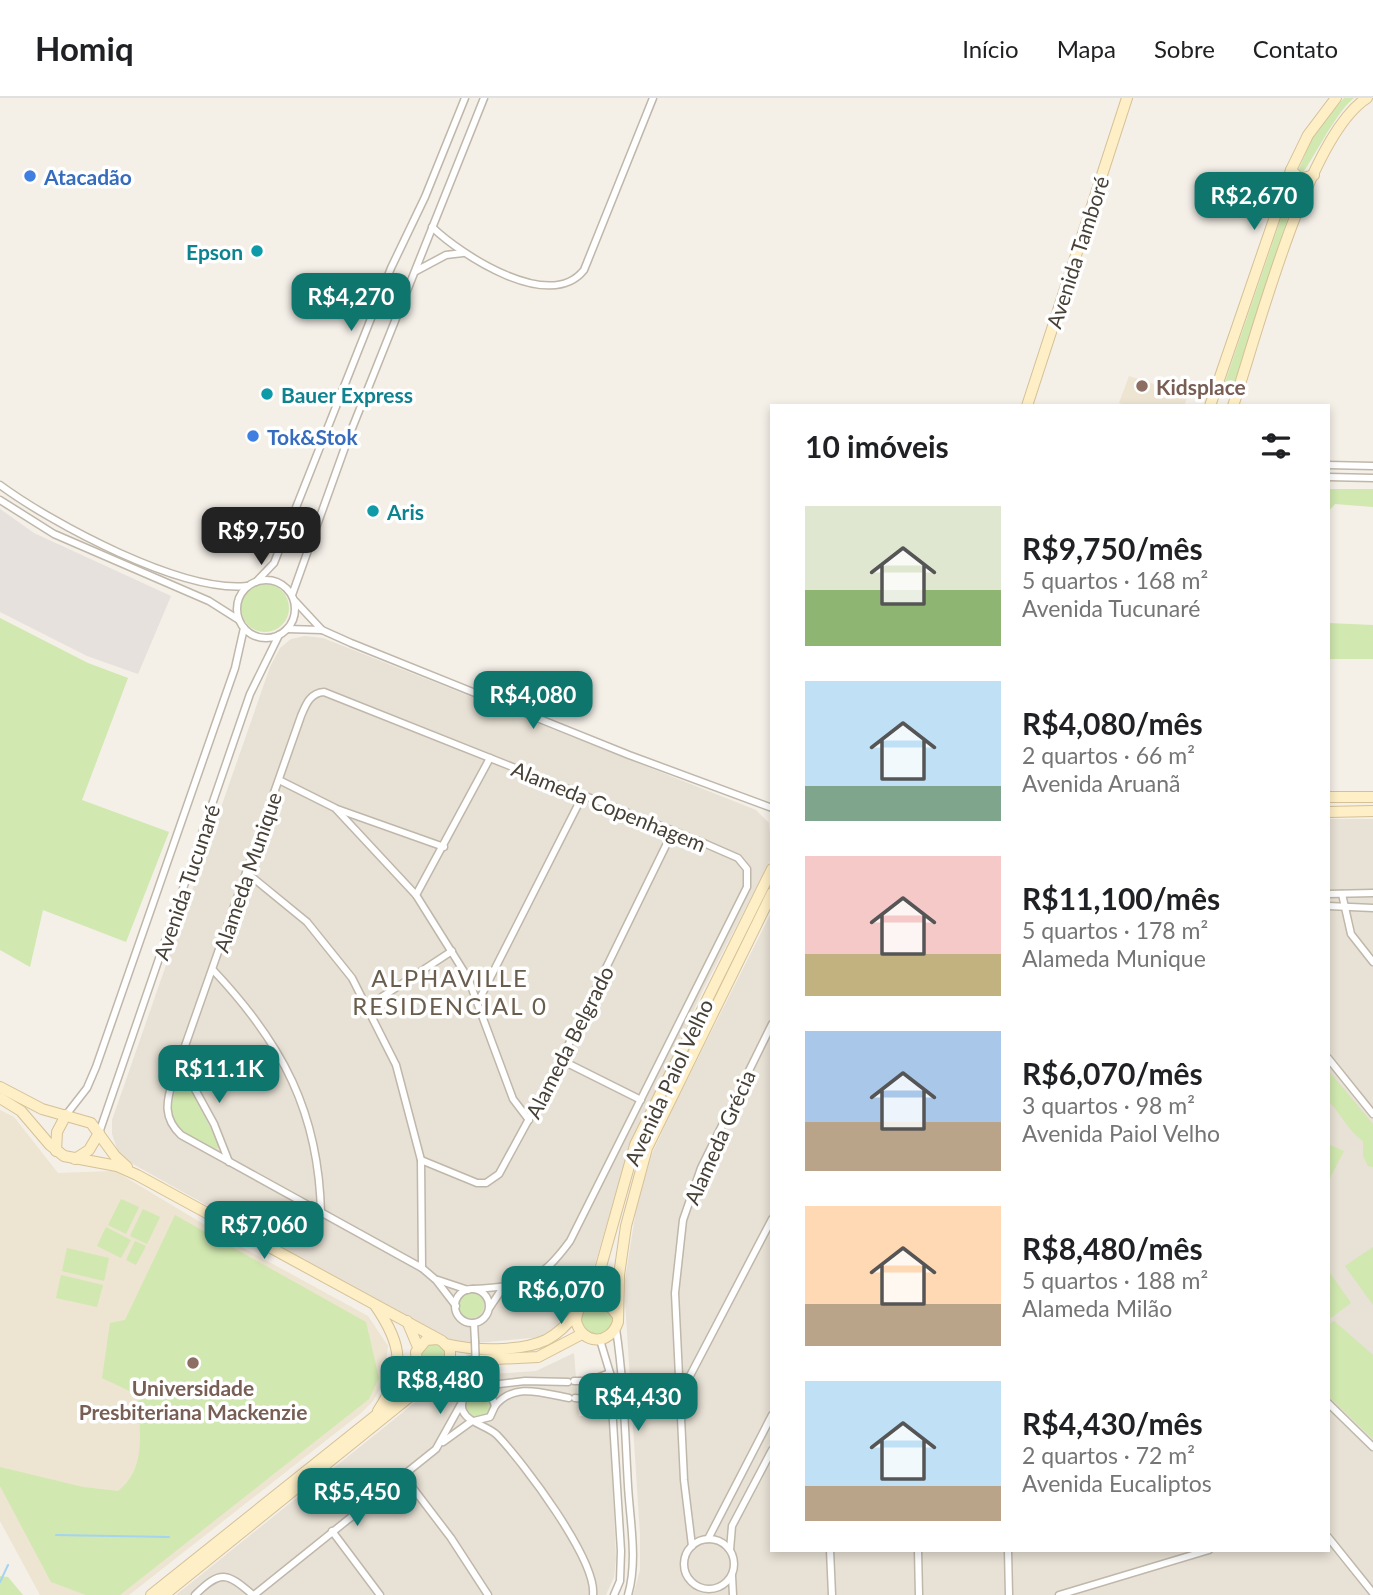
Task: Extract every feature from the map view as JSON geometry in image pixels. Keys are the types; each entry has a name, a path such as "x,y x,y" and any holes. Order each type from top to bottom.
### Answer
{"main road":[{"name":"Avenida Tamboré","path":"1028,404 1127,98"},
{"path":"1211,404 1291,170 1308,135 1336,98"},
{"path":"1216,390 1223,399 1234,401 1290,230 1314,175 1330,140 1345,117 1367,98"},
{"path":"1291,170 1300,179 1314,175"},
{"path":"1283,196 1289,190 1296,191 1304,199"},
{"path":"1330,797 1373,797"},
{"path":"1330,811 1373,811"},
{"name":"Avenida Paiol Velho","path":"418,1347 426,1340 464,1347 535,1344 556,1334 576,1314 600,1269 635,1145 770,873"},
{"name":"Avenida Paiol Velho","path":"616,1328 626,1226 647,1148 770,897"},
{"path":"0,1087 42,1109 84,1119 99,1133 115,1156 136,1174"},
{"path":"0,1098 31,1120 56,1151 74,1159 110,1164 136,1174 407,1320 442,1342 451,1355 444,1370 164,1595"},
{"path":"56,1151 57,1132 66,1115"},
{"path":"74,1159 89,1150 99,1133"},
{"path":"584,1302 598,1298 605,1300 617,1315"},
{"path":"375,1304 391,1327 399,1359 394,1385 375,1416"},
{"path":"576,1314 582,1334"},
{"path":"151,1595 404,1393 414,1376 418,1347 407,1320"},
{"path":"417,1363 428,1373 475,1360 538,1357 582,1334 600,1340 616,1328"}],"street":[{"path":"256,582 274,563 391,268 425,197 465,98"},
{"path":"0,500 54,534 209,601 260,637 279,635 287,629 293,621 293,598 349,436 484,98"},
{"path":"432,227 463,253 535,285 562,286 578,278 602,228 653,98"},
{"path":"414,271 446,256 463,253"},
{"path":"1330,465 1373,466"},
{"path":"1330,477 1373,478"},
{"path":"0,485 64,527 151,564 216,586 247,586 256,582 275,581 322,630"},
{"path":"209,601 216,586"},
{"path":"239,620 238,602 247,586"},
{"name":"Avenida Tucunaré","path":"66,1115 86,1088 96,1067 235,668 244,628"},
{"path":"287,629 322,630 770,807"},
{"name":"Avenida Tucunaré","path":"99,1133 250,694 279,635"},
{"name":"Alameda Copenhagem","path":"324,692 738,858 747,869 747,887 641,1100"},
{"name":"Alameda Munique","path":"324,692 314,695 307,702 279,780 167,1098 171,1123 181,1135 422,1268 436,1279 456,1306"},
{"path":"416,895 490,758"},
{"path":"279,780 335,808 444,847"},
{"path":"478,1002 583,795"},
{"path":"757,804 770,813"},
{"path":"335,808 416,895 452,951 478,1002 513,1099 529,1120"},
{"name":"Alameda Belgrado","path":"421,1160 477,1183 486,1183 499,1174 561,1060 673,831"},
{"path":"247,873 306,922 352,978 396,1065 421,1160 422,1268"},
{"path":"1330,894 1373,894"},
{"path":"1342,894 1351,934 1373,962"},
{"path":"1330,906 1373,908"},
{"path":"368,1006 452,951"},
{"path":"213,970 257,1019 295,1083 313,1131 321,1177 321,1214"},
{"name":"Alameda Grécia","path":"692,1546 684,1480 675,1293 683,1220 701,1168 770,1028"},
{"path":"502,1289 482,1320 474,1323 459,1317 456,1306 461,1294 471,1290 502,1289 538,1275 564,1250 641,1100 561,1060"},
{"path":"1330,1060 1373,1114"},
{"path":"180,1062 214,1124 229,1162"},
{"path":"680,1395 770,1223"},
{"name":"Alameda Munique","path":"436,1279 471,1290"},
{"path":"471,1290 487,1298 489,1309"},
{"path":"474,1323 476,1374 480,1387 490,1392 496,1434"},
{"path":"616,1328 623,1397 632,1567 628,1595"},
{"path":"600,1340 610,1373 621,1551 620,1581 614,1595"},
{"path":"468,1391 525,1381 588,1381 610,1373"},
{"path":"441,1443 476,1374"},
{"path":"588,1381 590,1401"},
{"path":"195,1595 216,1577 233,1578 254,1595 441,1443 473,1421 485,1420 505,1396 521,1391 590,1401 623,1397"},
{"path":"462,1401 463,1412 496,1434 572,1536 591,1575 593,1595"},
{"path":"1330,1405 1373,1447"},
{"path":"708,1539 770,1419"},
{"path":"733,1595 734,1561 730,1549 732,1526 770,1454"},
{"path":"402,1475 451,1538 488,1595"},
{"path":"332,1531 380,1595"},
{"path":"730,1549 720,1542 708,1539 692,1546 685,1568 699,1586 714,1588 732,1574"},
{"path":"1330,1539 1373,1593"},
{"path":"830,1552 832,1595"},
{"path":"918,1552 919,1595"},
{"path":"1008,1552 1009,1595"},
{"path":"1059,1595 1202,1552"}],"shaded area":[{"name":"Kidsplace","path":"1129,376 1188,395 1185,404 1119,403"},
{"path":"0,509 34,533 171,596 138,674 87,656 0,612"},
{"name":"ALPHAVILLE RESIDENCIAL 0","path":"305,636 323,638 756,810 769,823 770,861 704,988 628,1152 587,1291 559,1329 542,1337 476,1343 479,1375 536,1371 574,1353 579,1416 586,1416 598,1407 610,1418 616,1559 614,1577 606,1595 176,1595 433,1388 467,1370 466,1344 441,1336 133,1164 118,1152 112,1134 112,1120 270,667 280,648 291,639"},
{"path":"1330,819 1373,819 1373,1595 633,1595 640,1570 640,1534 624,1286 637,1204 651,1156 770,915 770,1552 1330,1552"},
{"name":"Universidade Presbiteriana Mackenzie","path":"0,1110 14,1117 58,1173 115,1171 240,1246 368,1316 388,1346 384,1381 373,1401 361,1413 129,1595 40,1595 0,1521"}],"green space":[{"path":"1344,98 1354,98 1301,174 1298,171 1315,132"},
{"path":"1290,192 1294,199 1233,388 1229,391 1224,385"},
{"path":"1330,489 1373,489 1373,507 1335,504 1330,510"},
{"path":"265,584 282,591 289,608 282,625 265,632 248,625 241,608 248,591"},
{"path":"0,618 88,663 128,678 82,800 169,832 126,942 43,910 30,967 0,950"},
{"path":"1330,623 1373,625 1373,659 1330,659"},
{"path":"1330,1072 1373,1124 1373,1167 1368,1166 1363,1156 1363,1141 1330,1103"},
{"path":"184,1081 219,1145 215,1151 184,1133 173,1120 173,1100 177,1085"},
{"path":"1330,1145 1344,1151 1330,1178"},
{"path":"121,1199 139,1207 126,1234 108,1225"},
{"path":"143,1209 160,1217 147,1244 130,1236"},
{"path":"175,1215 366,1322 379,1378 369,1399 120,1595 86,1595 51,1582 0,1486 0,1467 83,1487 118,1491 128,1482 134,1471 140,1447 138,1395 102,1378 110,1323 125,1320"},
{"path":"106,1227 131,1240 121,1258 97,1246"},
{"path":"135,1241 146,1246 136,1265 126,1260"},
{"path":"1373,1247 1373,1305 1345,1266"},
{"path":"67,1248 109,1258 104,1281 62,1271"},
{"path":"1330,1273 1351,1303 1330,1319"},
{"path":"61,1275 103,1285 97,1307 56,1298"},
{"path":"471,1292 480,1296 484,1305 480,1314 471,1318 462,1314 458,1305 462,1296"},
{"path":"597,1304 608,1309 613,1320 608,1331 597,1336 586,1331 581,1320 586,1309"},
{"path":"1334,1321 1373,1355 1373,1439 1330,1398 1330,1324"},
{"path":"439,1343 446,1350 446,1365 433,1372 421,1365 419,1352 425,1345"},
{"path":"479,1392 488,1396 492,1405 488,1414 479,1418 470,1414 466,1405 470,1396"},
{"path":"0,1576 8,1577 23,1595 0,1595"}],"waterway":[{"path":"56,1535 169,1537"},
{"path":"0,1582 8,1565"}],"place":[{"name":"Atacadão","path":"30,176"},
{"name":"Epson","path":"257,251"},
{"name":"Kidsplace","path":"1142,386"},
{"name":"Bauer Express","path":"267,394"},
{"name":"Tok&Stok","path":"253,436"},
{"name":"Aris","path":"373,511"},
{"name":"Universidade Presbiteriana Mackenzie","path":"193,1363"}],"district":[{"name":"ALPHAVILLE RESIDENCIAL 0","path":"450,991"}]}
